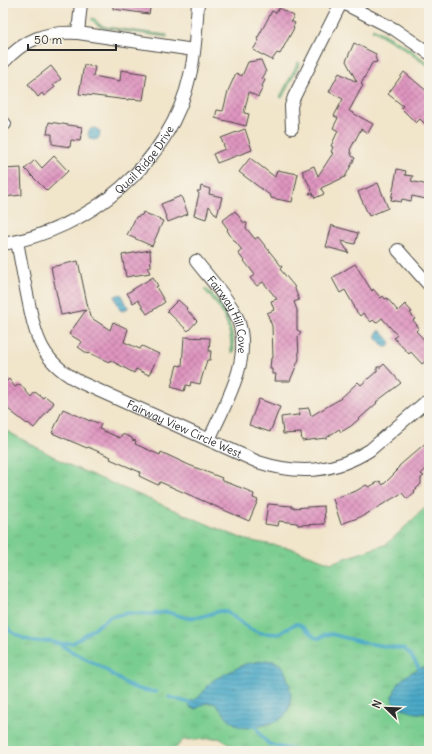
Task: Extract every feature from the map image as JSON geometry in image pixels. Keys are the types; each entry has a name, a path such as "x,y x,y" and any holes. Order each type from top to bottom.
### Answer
{"street":[{"path":"78,33 81,3"},
{"name":"Quail Ridge Drive","path":"3,244 38,236 77,219 126,185 145,163 162,140 177,113 190,75 194,50 198,3"},
{"path":"292,128 291,106 294,97 342,3 394,30 429,53"},
{"path":"3,63 22,45 39,37 64,32 194,50"},
{"name":"Fairway View Circle West","path":"17,242 34,328 42,349 66,374 76,380 258,462 276,468 306,471 344,464 360,457 370,450 429,398"},
{"path":"398,250 429,285"},
{"name":"Fairway Hill Cove","path":"196,261 232,308 238,321 242,343 241,361 238,375 209,440"}],"green space":[{"path":"94,18 99,24 106,27 167,35 167,37 103,28 91,19"},
{"path":"373,28 405,46 428,63 426,65 403,48 372,30"},
{"path":"298,62 300,63 282,98 280,97"},
{"path":"205,288 218,301 227,317 234,343 234,352 231,352 230,334 224,318 216,303 204,290"},
{"path":"3,429 69,465 221,530 246,540 290,548 331,563 387,544 429,504 429,751 240,751 219,738 183,740 173,751 3,751"}],"water":[{"path":"96,128 99,129 99,139 92,140 89,139 88,132 89,129"},
{"path":"120,294 128,307 123,311 120,310 115,298 115,296"},
{"path":"380,330 391,342 388,347 384,347 375,336"},
{"path":"266,660 274,661 282,665 290,686 291,701 289,708 286,715 280,720 265,725 243,728 233,723 215,704 207,703 196,709 191,708 189,705 190,701 198,698 213,680 245,664"},
{"path":"429,666 429,713 409,711 392,701 396,687 404,677 416,670"}],"building":[{"path":"113,3 151,3 149,14 113,9"},
{"path":"279,8 294,16 291,21 295,23 294,28 280,54 277,53 272,60 253,50 259,40 257,39 272,11 276,13"},
{"path":"354,43 376,54 375,57 377,62 372,63 361,84 363,85 349,111 373,124 368,133 361,129 350,150 352,156 355,158 345,177 321,188 324,194 315,198 313,193 309,194 312,190 302,171 314,166 318,176 333,153 331,152 333,147 331,146 338,131 333,128 338,118 334,116 343,99 329,92 339,73 357,82 346,61"},
{"path":"261,60 266,72 262,79 265,80 258,97 249,92 244,113 249,114 246,126 215,118 217,110 223,111 228,91 236,73 242,76 248,62"},
{"path":"84,65 95,67 93,76 120,81 121,70 147,74 143,100 128,100 79,94"},
{"path":"51,66 61,79 53,85 55,87 44,96 42,93 38,97 28,84"},
{"path":"404,72 429,93 429,128 420,119 416,123 401,108 403,106 388,94"},
{"path":"49,122 82,127 80,141 71,140 70,147 52,144 52,134 47,134"},
{"path":"245,129 252,150 217,163 213,154 225,149 221,138"},
{"path":"54,156 68,171 47,191 25,169 35,160 42,168"},
{"path":"250,158 275,177 277,170 298,174 292,202 271,198 271,196 239,172"},
{"path":"21,168 22,195 3,197 3,169"},
{"path":"397,169 406,171 405,175 413,176 411,181 428,185 426,199 412,196 411,201 402,199 401,202 391,200"},
{"path":"378,183 388,208 369,216 358,192"},
{"path":"201,186 210,189 209,194 222,197 217,216 209,206 206,219 194,215 199,194 197,191 200,191"},
{"path":"181,196 188,214 168,222 161,204"},
{"path":"235,211 243,222 247,223 246,228 255,239 258,237 282,267 280,269 294,286 299,300 294,302 297,310 297,330 301,332 298,336 299,359 290,381 275,381 276,374 272,374 272,369 270,369 271,358 273,358 272,326 267,313 274,310 271,301 277,299 263,282 257,286 250,278 255,275 238,253 242,250 230,235 227,230 228,229 222,221"},
{"path":"143,212 163,221 152,246 127,235 136,217 142,215"},
{"path":"332,225 358,233 355,244 341,241 349,253 326,247"},
{"path":"150,250 151,267 147,267 150,273 126,277 122,255"},
{"path":"78,261 90,317 110,330 113,322 128,329 124,342 140,349 142,346 159,354 149,375 136,369 134,373 110,360 109,362 89,353 88,354 78,347 82,342 69,334 86,310 61,315 51,267"},
{"path":"355,264 372,291 373,289 381,298 383,296 385,299 387,298 398,311 405,304 412,312 410,313 415,319 413,320 419,328 416,331 429,345 429,358 422,364 411,352 409,354 394,338 397,335 382,318 376,323 373,320 371,322 363,313 360,316 353,307 354,306 345,290 340,293 332,278"},
{"path":"153,277 158,286 156,287 165,302 147,314 138,300 133,303 127,293"},
{"path":"178,300 187,308 186,309 197,321 188,331 167,311"},
{"path":"184,337 210,338 209,351 211,351 210,360 207,360 200,384 191,382 190,386 186,385 184,391 171,387 177,365 182,366"},
{"path":"384,364 401,383 376,402 377,403 351,426 341,432 339,429 326,438 302,441 301,433 283,434 281,417 300,416 299,409 309,408 311,416 340,399 358,382 361,385 377,371 377,367 381,367"},
{"path":"9,379 15,387 20,384 31,397 35,392 43,398 45,396 54,403 34,428 8,409 3,413 3,384"},
{"path":"259,399 280,407 270,432 249,425"},
{"path":"63,409 90,421 101,424 99,429 120,438 122,434 132,438 132,440 136,441 135,444 160,455 161,452 222,478 221,480 254,494 253,498 258,500 249,521 160,482 158,485 139,476 140,472 110,459 111,457 52,433"},
{"path":"429,440 429,466 421,474 424,476 421,478 421,484 414,491 415,492 407,499 402,493 363,516 341,524 333,499 356,491 366,485 369,487 380,481 383,485 397,471 396,470 399,466"},
{"path":"268,504 292,506 292,508 324,506 325,524 298,525 297,523 279,521 278,526 265,524"}],"waterway":[{"path":"3,608 6,624 10,631 35,642 49,641 60,644 73,643 110,617 127,613 152,614 167,612 187,618 200,617 220,611 227,612 250,629 260,633 279,634 295,624 299,624 316,638 331,634 365,643 404,649 410,654 419,668"},
{"path":"60,644 103,668 127,684 146,691 156,692"},
{"path":"169,697 190,703"},
{"path":"256,727 265,740 269,743 277,747 297,751"}]}
